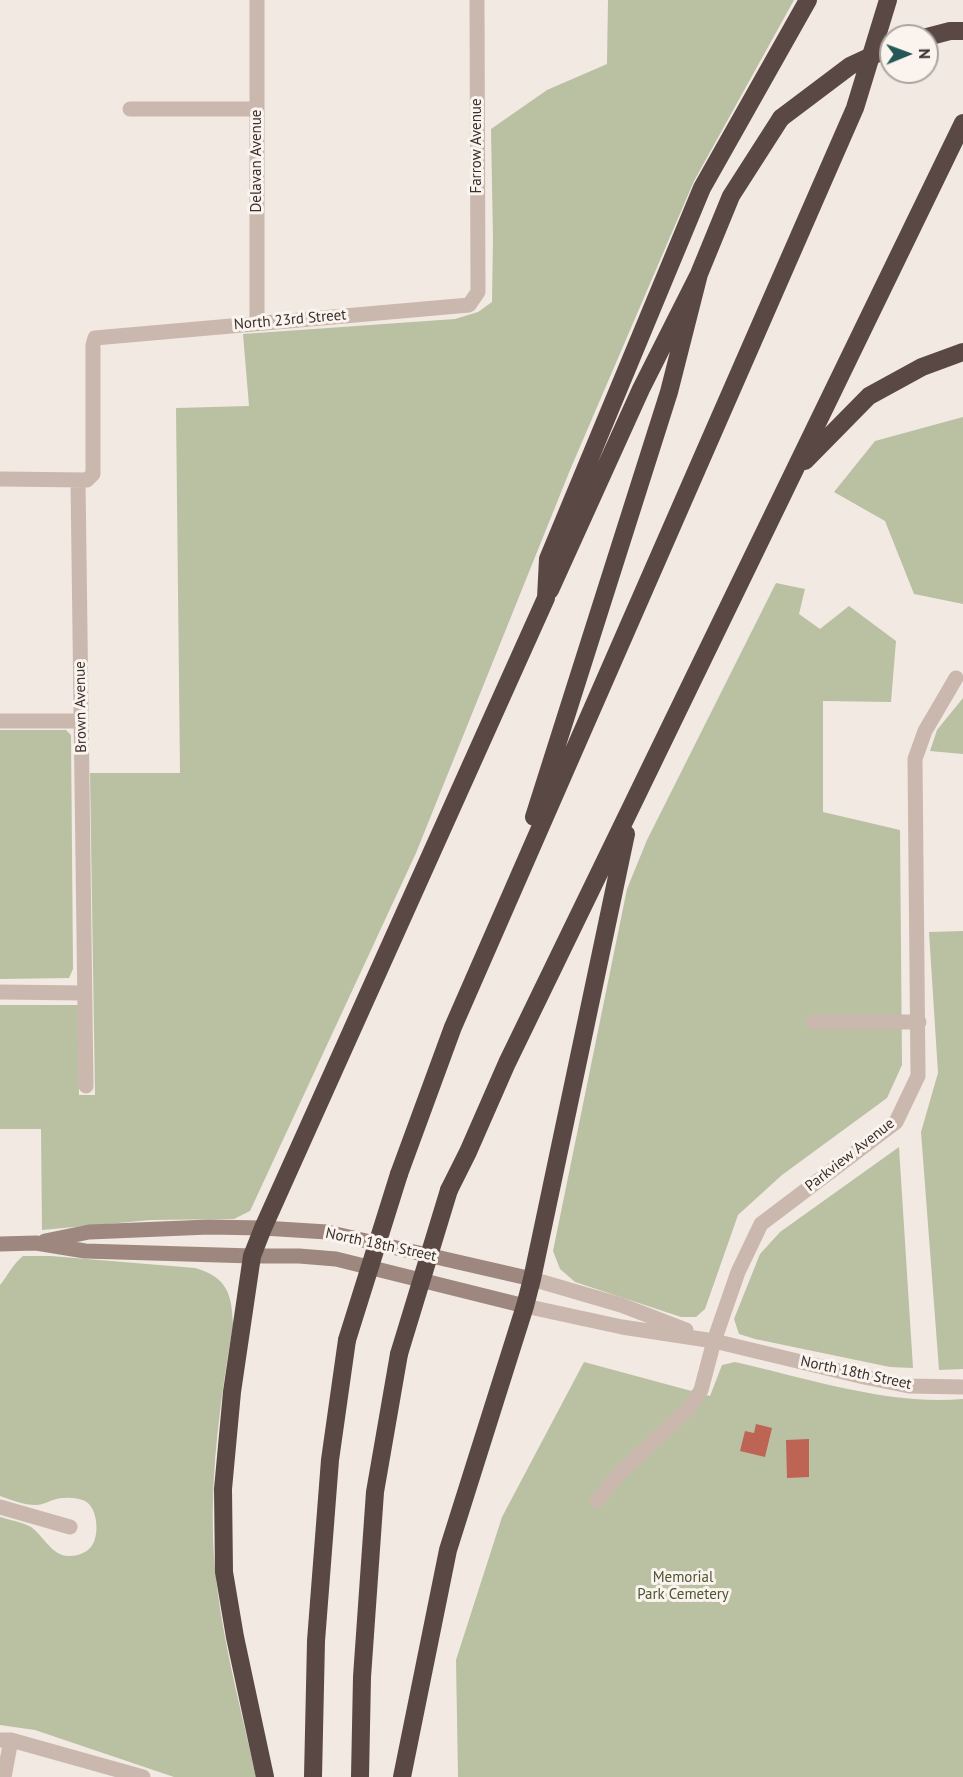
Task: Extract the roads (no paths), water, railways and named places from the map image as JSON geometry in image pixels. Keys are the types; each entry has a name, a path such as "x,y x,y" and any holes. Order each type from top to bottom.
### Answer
{"highway":[{"path":"546,598 548,559 702,188 808,0"},
{"path":"313,1777 316,1641 330,1460 347,1341 399,1174 453,1027 855,108 888,0"},
{"path":"939,34 963,31"},
{"path":"265,1777 235,1637 224,1572 223,1489 232,1392 252,1256 546,598 641,389 699,274 731,196 781,118 850,66 879,53"},
{"path":"360,1777 362,1677 375,1492 399,1354 449,1190 507,1064 963,123"},
{"path":"504,910 669,392 699,274"},
{"path":"795,470 869,396 922,367 963,352"},
{"path":"402,1777 448,1550 532,1279 631,807"}],"main road":[{"name":"North 18th Street","path":"0,1244 36,1243 88,1232 210,1227 327,1232 532,1279"},
{"name":"North 18th Street","path":"36,1243 85,1251 300,1256 336,1259 525,1306"}],"street":[{"name":"Delavan Avenue","path":"256,0 257,322"},
{"name":"Farrow Avenue","path":"477,0 478,292"},
{"path":"130,109 257,109"},
{"name":"North 23rd Street","path":"78,481 87,480 93,474 93,345 95,338 468,305 478,292"},
{"path":"0,479 78,481"},
{"name":"Brown Avenue","path":"78,481 86,1086"},
{"name":"Parkview Avenue","path":"597,1502 619,1474 690,1407 701,1390 714,1341 738,1272 761,1224 896,1122 918,1076 915,759 925,730 956,678"},
{"path":"0,721 81,721"},
{"path":"0,992 84,993"},
{"path":"813,1022 919,1022"},
{"name":"North 18th Street","path":"532,1279 621,1305 714,1341"},
{"name":"North 18th Street","path":"525,1306 622,1327 714,1341 909,1386 963,1387"},
{"path":"0,1507 70,1527"},
{"path":"4,1777 6,1740 143,1777"}],"park label":[{"name":"Memorial Park Cemetery","path":"683,1586"}]}
